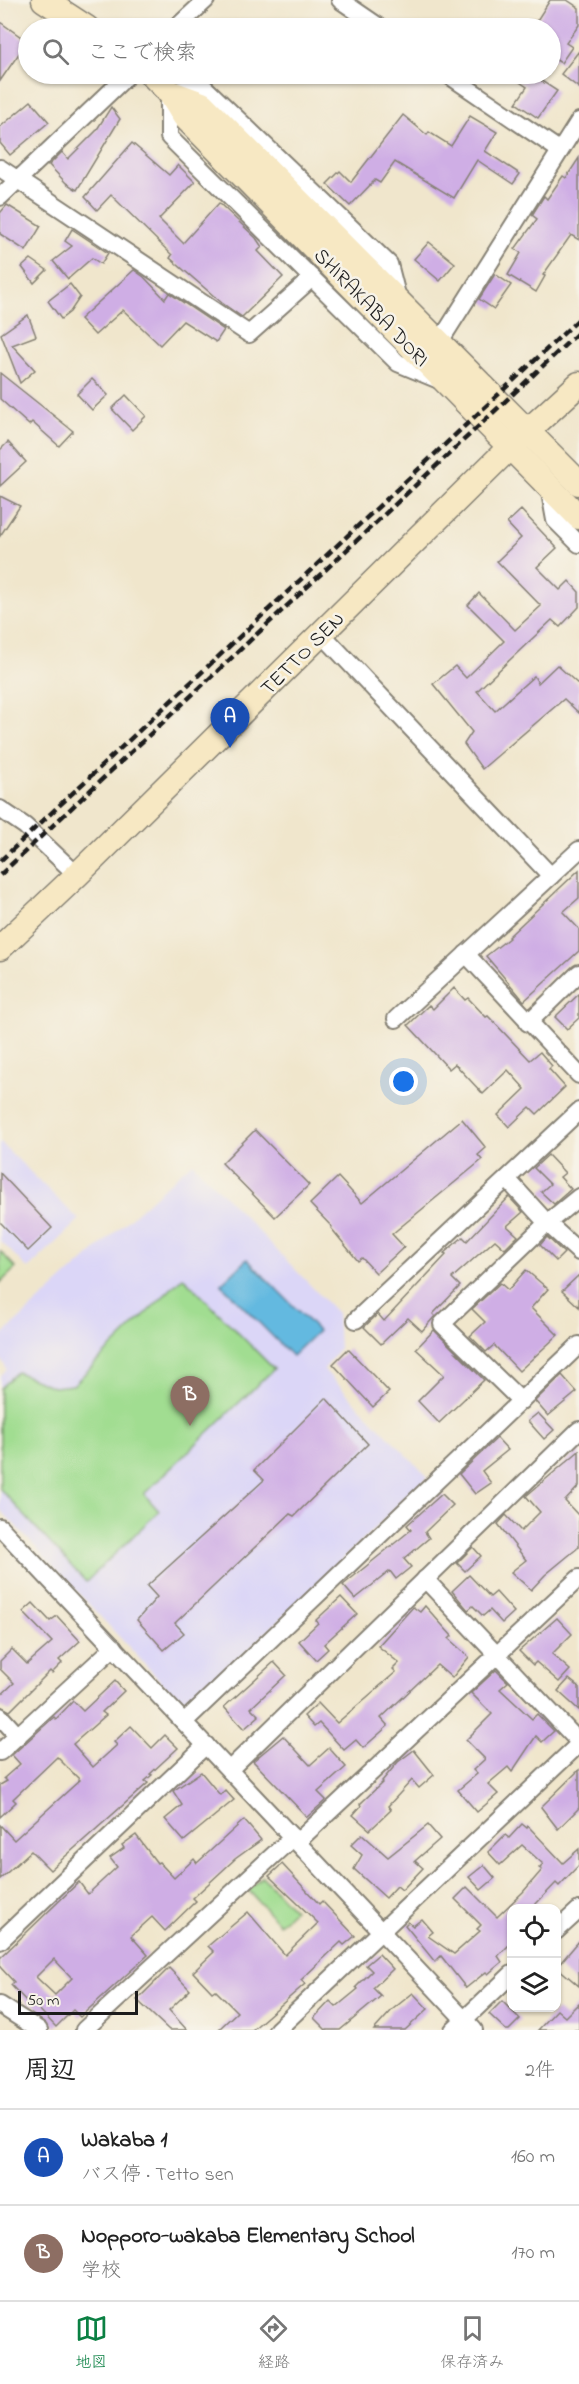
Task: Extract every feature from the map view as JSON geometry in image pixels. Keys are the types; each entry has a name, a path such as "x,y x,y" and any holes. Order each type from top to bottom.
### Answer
{"main road":[{"path":"44,0 72,18"},
{"name":"SHIRAKABA DORI","path":"162,84 170,92 184,116 445,382 519,439 576,478"},
{"name":"SHIRAKABA DORI","path":"170,92 202,104 439,343 519,439 549,487 579,517"},
{"name":"TETTO SEN","path":"0,948 519,439 579,384"}],"street":[{"path":"187,18 206,0"},
{"path":"340,0 366,18"},
{"path":"0,197 119,84"},
{"path":"462,84 559,150"},
{"path":"170,92 170,137 398,363 445,382"},
{"path":"439,343 579,121"},
{"path":"0,168 249,334 312,278"},
{"path":"549,487 555,520 579,544"},
{"path":"322,634 551,876"},
{"path":"0,809 25,826 77,875"},
{"path":"396,1019 579,850"},
{"path":"465,954 579,1075"},
{"path":"528,1023 579,973"},
{"path":"356,1320 579,1111"},
{"path":"507,1179 547,1223 579,1252"},
{"path":"521,1401 442,1324 547,1223 579,1197"},
{"path":"184,1722 579,1345"},
{"path":"229,1770 579,1430"},
{"path":"4,1538 114,1647 382,1932 464,2026 507,1979"},
{"path":"84,2030 497,1656 579,1578"},
{"path":"277,2030 579,1743 425,1579"},
{"path":"0,1752 114,1647"},
{"path":"0,1716 18,1736"},
{"path":"0,1941 206,1745"},
{"path":"561,1926 579,1910"},
{"path":"0,2005 39,2030"}],"shaded area":[{"path":"0,1142 79,1220 28,1269 0,1240"},
{"path":"192,1162 337,1313 339,1348 324,1370 428,1477 191,1705 180,1702 0,1509 0,1376 7,1369 0,1358 0,1337"}],"green space":[{"path":"0,1251 16,1268 0,1283"},
{"path":"183,1277 274,1369 144,1494 159,1511 86,1582 0,1489 0,1388 17,1372 53,1387 73,1385"},
{"path":"262,1876 294,1910 279,1924 248,1890"}],"water":[{"path":"247,1259 318,1331 292,1356 221,1284"}],"building":[{"path":"550,0 567,0 579,8 579,25 566,43 572,47 561,63 561,18 538,18"},
{"path":"0,22 18,35 18,55 0,81"},
{"path":"579,51 579,88 561,74"},
{"path":"523,84 546,84 557,91 538,118 516,103 527,87"},
{"path":"31,101 49,122 10,155 0,143 0,127"},
{"path":"111,107 120,119 77,190 66,183 49,165 62,152 68,159 96,131"},
{"path":"403,115 427,135 429,132 451,146 470,116 497,132 485,151 520,174 513,184 477,160 454,198 395,162 380,183 375,180 350,206 327,184 340,171 351,182"},
{"path":"132,143 169,175 178,165 195,182 159,219 183,243 219,203 256,238 262,247 258,251 283,277 242,317 222,303 170,258 172,255 111,195 97,210 85,197"},
{"path":"579,158 579,240 571,235 543,275 545,276 536,292 508,275 521,253 515,249 537,219 532,215 544,196 547,199 563,176 566,178"},
{"path":"7,205 41,226 26,251 0,234 0,213"},
{"path":"72,229 108,253 101,264 92,258 68,279 53,261 72,246 65,241"},
{"path":"429,242 455,263 440,281 414,259"},
{"path":"31,259 47,270 34,283 22,267"},
{"path":"134,270 165,299 169,293 224,330 216,342 183,321 160,345 123,310 95,335 80,319"},
{"path":"495,274 511,285 494,309 479,299"},
{"path":"70,284 80,297 70,312 61,319 48,301"},
{"path":"28,315 36,336 12,345 35,370 20,383 1,334"},
{"path":"0,373 73,431 59,446 32,422 29,425 0,399"},
{"path":"92,379 108,395 92,410 77,394"},
{"path":"126,395 146,416 132,430 112,409"},
{"path":"8,442 26,462 0,486 0,450"},
{"path":"0,496 20,506 0,536"},
{"path":"521,510 557,548 537,567 560,590 569,581 579,592 579,607 560,627 552,620 477,691 495,711 534,676 538,683 557,665 579,685 579,713 564,699 482,769 464,744 472,732 433,684 455,666 466,678 504,641 468,605 479,593 515,630 541,606 497,561 521,538 507,523"},
{"path":"579,870 579,898 563,912 579,929 579,951 524,1001 486,956 509,938"},
{"path":"454,988 465,1000 468,998 486,1017 488,1016 530,1060 540,1052 552,1066 549,1069 565,1087 537,1114 530,1107 509,1127 498,1115 525,1089 508,1070 483,1094 455,1064 449,1069 408,1025 429,1005 433,1009"},
{"path":"579,994 579,1018 567,1029 555,1017"},
{"path":"462,1119 486,1148 478,1155 482,1160 392,1234 404,1247 376,1273 362,1258 358,1261 332,1227 310,1204 338,1177 362,1203"},
{"path":"255,1130 309,1185 275,1217 222,1163"},
{"path":"548,1155 565,1173 560,1177 571,1189 554,1204 541,1192 550,1184 534,1168"},
{"path":"0,1173 52,1228 28,1251 0,1222"},
{"path":"509,1197 523,1212 507,1226 518,1236 505,1249 495,1240 452,1278 460,1286 433,1314 435,1316 422,1331 408,1318 381,1344 364,1327 378,1314 384,1321 446,1255 444,1253 463,1237 467,1241"},
{"path":"547,1237 564,1253 556,1261 540,1245"},
{"path":"526,1270 548,1289 531,1308 558,1335 519,1371 494,1345 486,1352 470,1336 485,1322 472,1309 500,1283 508,1290"},
{"path":"579,1275 579,1307 562,1291"},
{"path":"434,1330 484,1380 439,1423 418,1401 444,1375 416,1349"},
{"path":"348,1349 389,1392 373,1407 333,1364"},
{"path":"562,1375 577,1392 548,1416 535,1401"},
{"path":"326,1398 368,1444 294,1516 290,1514 175,1623 184,1633 164,1650 137,1620 157,1597 147,1586 264,1480 254,1470"},
{"path":"538,1413 554,1430 544,1439 528,1421"},
{"path":"497,1438 508,1450 482,1471 491,1483 475,1494 459,1474"},
{"path":"579,1451 579,1486 565,1501 579,1516 579,1547 545,1575 531,1590 511,1572 526,1560 498,1524 506,1515 521,1531 540,1512 526,1496"},
{"path":"442,1494 453,1505 425,1532 429,1538 404,1559 411,1567 396,1579 390,1571 355,1599 343,1585 411,1530 407,1525"},
{"path":"473,1547 481,1556 465,1571 457,1563"},
{"path":"469,1575 490,1597 496,1592 514,1612 502,1623 490,1610 483,1616 473,1606 468,1610 452,1591"},
{"path":"341,1597 357,1614 324,1644 328,1649 316,1660 299,1641 318,1623 316,1620"},
{"path":"33,1603 50,1621 57,1616 80,1641 59,1660 62,1663 52,1673 50,1671 10,1711 0,1706 0,1696 14,1683 0,1669 0,1661 12,1649 27,1664 52,1642 23,1612"},
{"path":"425,1606 452,1636 449,1639 469,1657 452,1678 437,1665 381,1718 388,1726 363,1748 356,1740 344,1750 319,1723 314,1727 304,1716 318,1703 337,1723 396,1672 393,1669 399,1663 378,1646 413,1607 420,1612"},
{"path":"557,1618 572,1634 552,1654 570,1670 559,1682 536,1662 533,1665 519,1651"},
{"path":"274,1662 286,1675 251,1708 259,1716 244,1729 224,1707"},
{"path":"496,1670 508,1682 500,1689 532,1719 537,1714 554,1731 542,1742 536,1736 512,1772 508,1767 488,1784 498,1794 477,1812 458,1790 477,1774 473,1770 485,1759 466,1740 492,1714 471,1693"},
{"path":"569,1679 579,1687 579,1710 558,1691"},
{"path":"115,1681 124,1691 102,1712 106,1715 73,1744 93,1767 117,1745 114,1742 131,1726 152,1748 165,1735 178,1748 150,1774 152,1775 145,1781 148,1783 50,1870 31,1851 0,1879 0,1825 14,1840 80,1780 57,1757 13,1799 16,1802 0,1817 0,1785 7,1781 4,1778 20,1764 12,1755 54,1717 56,1719 73,1701 83,1711"},
{"path":"283,1736 310,1765 329,1748 346,1767 318,1792 326,1800 307,1817 253,1761"},
{"path":"414,1750 434,1775 419,1788 412,1780 388,1806 391,1810 370,1830 353,1815 398,1762"},
{"path":"579,1770 579,1808 558,1829 541,1807"},
{"path":"201,1772 220,1795 225,1790 234,1800 184,1841 165,1819 182,1805 173,1791"},
{"path":"244,1820 261,1840 235,1859 193,1898 196,1901 165,1931 152,1917 131,1936 148,1955 80,2017 73,2010 56,2027 33,2003 30,2005 11,1985 14,1982 0,1967 0,1958 79,1882 88,1894 117,1867 110,1858 136,1835 157,1863 159,1862 174,1878 194,1859 197,1863","holes":["54,1959 72,1978 55,1995 36,1977"]},
{"path":"522,1824 527,1828 528,1826 563,1863 579,1849 579,1865 559,1886 556,1883 536,1904 511,1904 542,1870 539,1868 543,1864 522,1845 500,1865 488,1852 505,1835 509,1838"},
{"path":"428,1825 440,1839 415,1861 423,1868 402,1890 397,1886 386,1898 354,1869 362,1855 351,1845 362,1834 388,1857"},
{"path":"282,1864 319,1904 322,1901 355,1936 344,1945 341,1942 301,1980 305,1984 252,2030 218,2030 237,2012 215,1990 212,1992 193,1972 214,1952 208,1946 248,1912 285,1955 318,1923 269,1876"},
{"path":"484,1865 495,1878 481,1890 469,1877"},
{"path":"467,1887 497,1917 507,1907 507,1947 498,1956 502,1962 466,1988 441,1956 435,1962 405,1925 408,1922 413,1926 422,1919 433,1932 428,1936 454,1954 480,1931 477,1929 481,1925 455,1899"},
{"path":"579,1941 579,1986 561,1970 561,1962"},
{"path":"379,1954 393,1969 373,1988 381,1996 340,2030 326,2030 314,2018 330,2001 336,2007 358,1989 356,1987 372,1971 366,1965"},
{"path":"169,1968 190,1990 169,2010 187,2030 169,2030 137,2000"},
{"path":"413,1993 428,2009 405,2030 374,2030 393,2009"},
{"path":"502,2001 507,2006 507,2012 513,2012 520,2019 509,2030 506,2030 489,2014"},
{"path":"579,2003 579,2030 538,2030 555,2012 559,2012 565,2017"}],"railway":[{"path":"0,861 579,319"},
{"path":"0,875 579,332"}],"place":[{"name":"Wakaba 1","path":"230,748"},
{"name":"Nopporo-wakaba Elementary School","path":"190,1426"}]}
